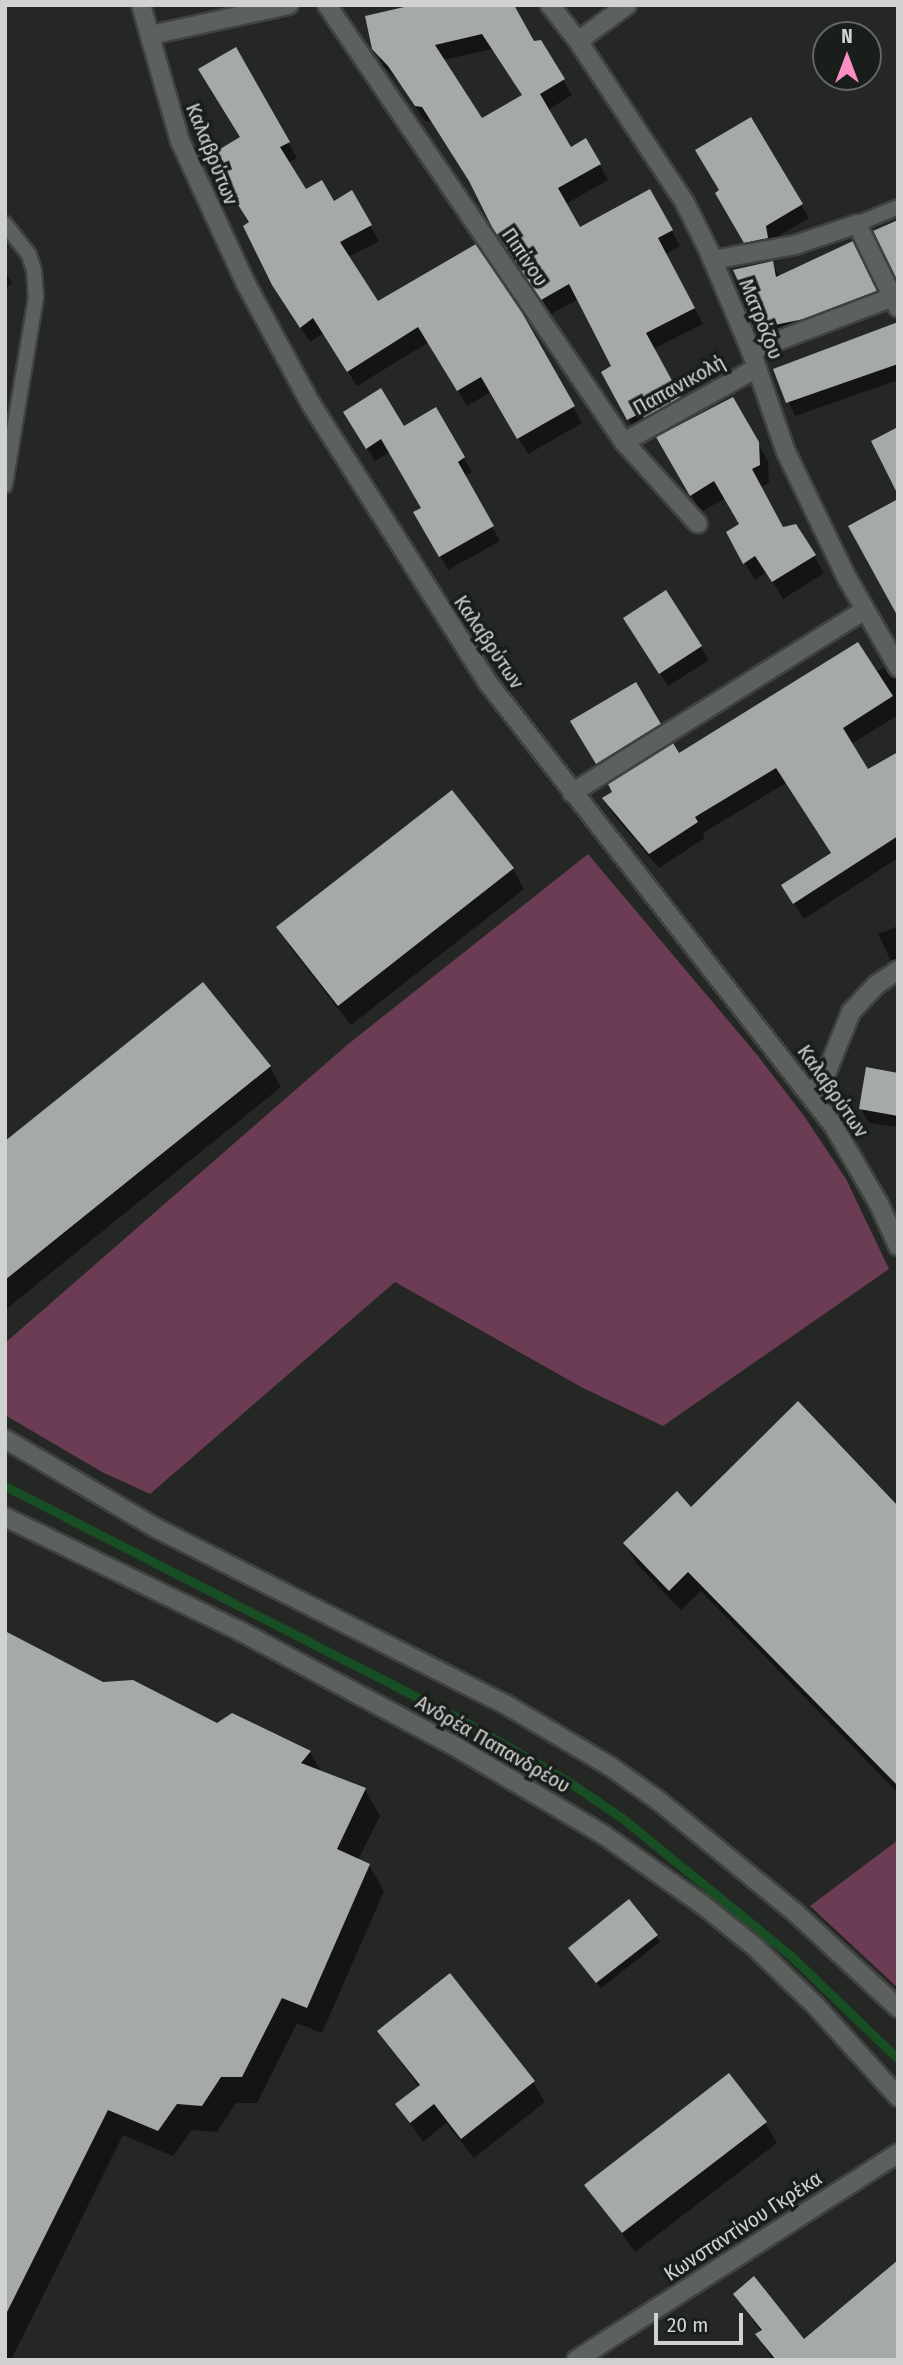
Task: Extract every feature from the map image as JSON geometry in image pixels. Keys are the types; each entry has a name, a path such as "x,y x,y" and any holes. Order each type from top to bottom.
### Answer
{"street":[{"name":"Καλαβρύτων","path":"141,5 180,141 210,212 311,404 489,684 833,1125 872,1193 898,1246"},
{"path":"151,35 289,5"},
{"name":"Πιπίνου","path":"327,5 624,442 698,524"},
{"name":"Ματρόζου","path":"550,5 578,41 684,201 754,359 786,452 824,532 898,667"},
{"path":"578,41 627,5"},
{"path":"712,260 795,246 857,224 895,303"},
{"name":"Παπανικολή","path":"624,442 754,359 895,303"},
{"path":"572,793 865,610"},
{"path":"811,1096 826,1074 851,1012 876,985 898,970"},
{"name":"Ανδρέα Παπανδρέου","path":"5,1439 156,1528 505,1704 611,1766 680,1818 797,1914 898,2008"},
{"name":"Ανδρέα Παπανδρέου","path":"5,1517 277,1650 458,1748 604,1835 755,1947 815,2005 898,2097"},
{"name":"Κωνσταντίνου Γκρέκα","path":"576,2360 898,2153"}],"lane":[{"path":"857,224 898,207"},
{"path":"5,224 29,256 34,270 36,297 5,485"}],"shaded area":[{"path":"588,854 758,1056 804,1116 846,1179 889,1269 663,1426 583,1388 395,1282 150,1494 102,1472 5,1415 5,1343 347,1045"},
{"path":"898,1840 898,1988 810,1906"}],"building":[{"path":"413,5 514,5 534,41 541,40 565,79 540,94 571,147 586,138 601,164 558,188 580,227 650,189 673,230 658,238 695,308 646,333 681,397 644,418 641,413 627,420 601,372 611,366 569,284 541,300 495,233 469,181 422,107 415,106 388,66 372,49 365,16","holes":["482,34 522,95 482,118 435,45"]},
{"path":"236,47 290,142 280,147 306,189 322,180 334,201 352,190 372,225 340,242 378,301 476,244 521,311 575,406 517,439 481,377 457,391 418,327 347,372 313,318 300,328 272,285 243,226 249,222 223,181 230,178 215,152 240,137 198,69"},
{"path":"751,117 803,204 766,226 768,238 744,243 715,193 719,190 695,150"},
{"path":"898,220 898,282 873,231"},
{"path":"853,241 877,291 804,319 760,328 733,270 773,261 776,277"},
{"path":"898,322 898,364 786,403 773,369"},
{"path":"381,388 404,426 436,407 465,457 458,462 494,526 439,557 413,512 421,508 381,439 366,449 343,412"},
{"path":"733,397 759,442 760,465 752,469 783,527 796,524 816,555 772,582 755,556 743,564 726,532 739,524 714,481 690,496 656,437"},
{"path":"898,427 898,495 871,441"},
{"path":"898,499 898,617 848,526"},
{"path":"666,590 702,646 659,674 623,618"},
{"path":"858,642 893,696 843,728 868,769 898,752 898,836 793,904 781,885 831,853 776,768 695,817 698,822 649,854 602,798 612,792 608,784 673,743 679,753"},
{"path":"636,682 661,724 596,764 570,721"},
{"path":"452,790 514,868 338,1006 276,927"},
{"path":"203,982 271,1066 5,1280 5,1141"},
{"path":"866,1067 898,1073 898,1116 859,1109"},
{"path":"798,1401 898,1506 898,1786 688,1572 669,1591 623,1543 677,1491 691,1507"},
{"path":"5,1631 103,1682 133,1680 217,1723 232,1713 311,1751 301,1763 366,1788 337,1849 370,1864 307,2008 282,1998 242,2077 221,2077 202,2106 177,2104 158,2131 108,2110 5,2316"},
{"path":"629,1899 658,1935 596,1983 568,1948"},
{"path":"450,1973 535,2081 461,2139 434,2104 410,2123 395,2104 420,2085 377,2031"},
{"path":"729,2073 767,2122 622,2233 584,2185"},
{"path":"898,2260 898,2360 776,2360 755,2334 762,2330 733,2294 754,2276 804,2339"}],"waterway":[{"path":"5,1486 460,1719 569,1782 622,1818 790,1955 898,2059"}]}
